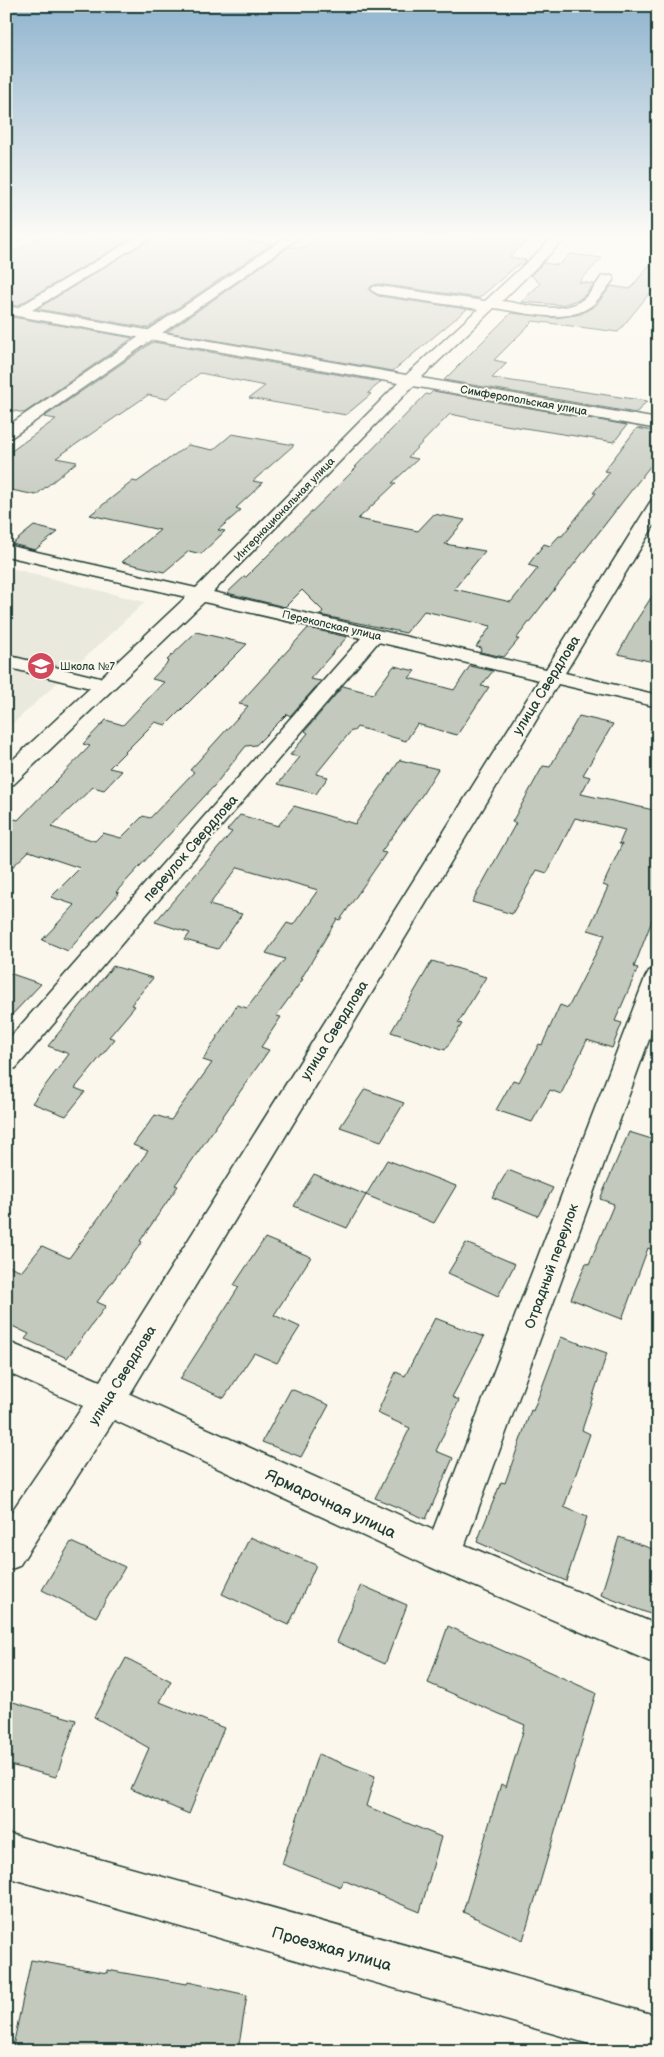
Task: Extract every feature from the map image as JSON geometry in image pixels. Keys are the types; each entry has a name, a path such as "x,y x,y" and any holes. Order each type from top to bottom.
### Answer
{"street":[{"name":"Симферопольская улица","path":"134,333 411,379 658,424"},
{"path":"6,434 154,333"},
{"name":"Интернациональная улица","path":"6,779 200,595 411,379 459,333"},
{"name":"улица Свердлова","path":"6,1553 108,1400 658,504"},
{"name":"Перекопская улица","path":"6,550 658,701"},
{"name":"переулок Свердлова","path":"6,1061 374,635"},
{"path":"6,661 104,685"},
{"name":"Отрадный переулок","path":"444,1554 658,978"},
{"name":"Ярмарочная улица","path":"6,1356 108,1400 444,1554 658,1645"},
{"name":"Проезжая улица","path":"6,1855 658,2040"}],"shaded area":[{"name":"Школа №7","path":"6,567 145,602 6,730"}],"building":[{"path":"6,333 104,333 133,338 24,413 6,409"},
{"path":"173,333 438,333 393,371"},
{"path":"491,333 521,333 494,360 507,363 492,378 647,401 636,413 444,380"},
{"path":"153,342 381,382 368,393 371,394 346,415 249,398 265,386 200,373 166,399 148,395 56,458 77,462 36,495 6,489 6,455 56,419 44,417"},
{"path":"433,391 627,425 614,442 505,425 450,414 408,457 418,459 358,519 418,531 434,514 465,520 445,544 485,551 454,589 511,602 538,568 528,565 544,544 550,546 559,536 562,536 596,493 593,493 610,472 604,471 637,428 658,432 658,456 504,657 480,652 482,648 476,647 491,626 424,611 406,633 320,615 323,611 302,590 285,607 227,593 246,577 357,467 355,467 426,394 429,395"},
{"path":"232,434 294,445 253,481 263,483 236,508 241,510 218,530 225,531 201,554 189,551 164,572 122,562 160,530 90,515 133,481 137,482 188,445 213,450"},
{"path":"34,526 58,532 35,550 12,544"},
{"path":"658,587 658,663 618,654 636,621"},
{"path":"308,628 347,637 310,679 321,681 290,716 287,714 256,745 246,746 214,786 116,892 119,893 68,951 42,940 75,905 51,897 80,868 29,851 6,873 6,827 15,819 18,820 90,746 83,744 106,720 123,725 164,682 152,679 169,661 167,660 196,632 247,644 166,725 155,722 109,768 122,771 104,790 93,787 51,827 95,841 103,833 121,838 143,816 150,818 194,772 190,770 248,706 239,704"},
{"path":"394,666 415,671 409,678 454,690 470,666 493,671 481,686 489,687 457,735 417,724 406,741 357,727 354,731 351,731 316,774 328,777 316,794 278,784 300,757 290,755 308,733 305,731 343,686 373,694"},
{"path":"579,716 613,724 583,775 590,777 581,794 658,811 658,905 634,967 638,968 615,1021 622,1023 612,1048 587,1040 561,1094 550,1090 532,1122 496,1110 513,1080 519,1082 539,1044 542,1045 560,1005 568,1008 605,935 588,930 608,887 603,885 622,844 619,844 625,830 575,818 547,873 537,870 512,914 472,902 516,823 512,822 543,766 550,767"},
{"path":"400,760 438,769 422,795 381,852 386,853 340,920 337,919 301,979 303,979 276,1016 281,1017 261,1047 269,1050 175,1185 178,1186 140,1241 142,1242 97,1302 106,1306 67,1358 25,1339 29,1334 6,1323 6,1265 22,1271 42,1246 69,1258 148,1151 133,1145 155,1115 171,1120 212,1063 203,1060 237,1005 247,1008 285,959 266,953 287,923 293,925 318,890 238,867 209,905 242,914 218,949 185,940 190,933 155,922 232,832 227,830 240,815 278,826 294,806 355,824"},
{"path":"432,961 486,977 458,1023 462,1024 445,1050 391,1032"},
{"path":"113,966 153,978 131,1005 135,1006 109,1037 115,1039 75,1088 85,1092 66,1116 32,1103 69,1054 48,1046"},
{"path":"6,972 41,984 6,1021"},
{"path":"365,1089 404,1103 381,1141 340,1127"},
{"path":"629,1132 658,1141 658,1252 648,1248 622,1319 571,1299 586,1263 589,1264 614,1204 600,1199"},
{"path":"387,1160 456,1186 434,1223 366,1195"},
{"path":"508,1170 553,1188 538,1216 492,1197"},
{"path":"314,1174 366,1195 347,1228 294,1206"},
{"path":"265,1238 311,1257 274,1315 300,1327 277,1363 254,1353 224,1398 180,1379 239,1287 234,1285"},
{"path":"466,1243 515,1264 498,1296 448,1273"},
{"path":"435,1318 484,1337 452,1397 459,1400 436,1451 453,1458 426,1519 375,1498 410,1428 377,1413 396,1372 405,1376"},
{"path":"561,1337 607,1353 582,1430 590,1434 564,1507 587,1517 566,1581 477,1542 501,1482 505,1483 531,1410 533,1411"},
{"path":"291,1389 329,1405 301,1457 262,1442"},
{"path":"250,1537 316,1565 289,1625 222,1594"},
{"path":"619,1537 658,1551 658,1587 650,1614 601,1595"},
{"path":"71,1542 125,1567 96,1617 42,1590"},
{"path":"361,1585 407,1605 385,1664 337,1642"},
{"path":"448,1626 596,1693 523,1940 463,1912 501,1784 506,1787 525,1725 428,1683"},
{"path":"126,1658 171,1681 160,1702 224,1728 189,1814 131,1789 149,1748 94,1717"},
{"path":"6,1700 76,1720 56,1777 6,1764"},
{"path":"318,1754 375,1776 366,1806 441,1837 420,1912 343,1880 341,1887 282,1864"},
{"path":"31,1960 107,1973 107,1970 187,1984 188,1982 247,1995 238,2051 12,2051"}],"place":[{"name":"Школа №7","path":"41,666"}]}
